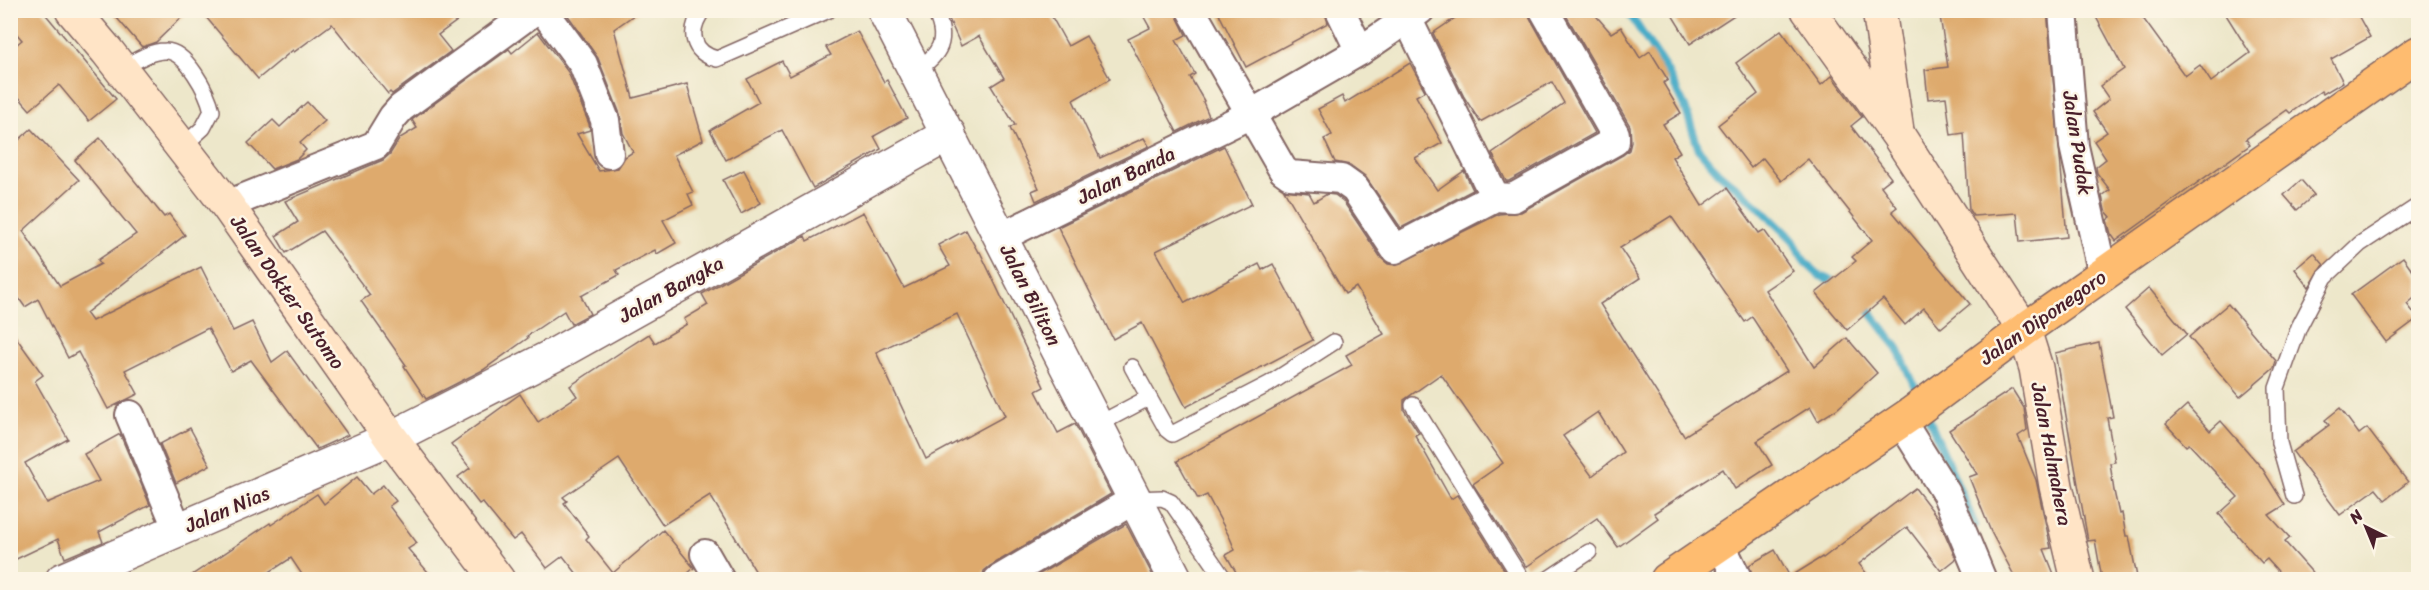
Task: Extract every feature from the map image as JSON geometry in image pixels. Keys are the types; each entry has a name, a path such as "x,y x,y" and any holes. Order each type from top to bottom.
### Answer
{"main road":[{"name":"Jalan Dokter Sutomo","path":"72,10 227,205 391,438 498,579"},
{"name":"Jalan Halmahera","path":"1808,10 1898,135 2024,330 2036,368 2056,486 2078,579"},
{"path":"1879,10 1898,135"},
{"name":"Jalan Diponegoro","path":"1667,579 1906,417 2024,330 2418,53"}],"street":[{"path":"227,205 376,146 401,108 535,10"},
{"path":"543,10 583,64 605,120 609,154"},
{"name":"Jalan Biliton","path":"884,10 1176,579"},
{"path":"1191,10 1283,170 1290,174 1341,179 1355,189 1395,249 1495,197 1513,198 1616,141 1615,134 1544,10"},
{"path":"1340,10 1360,51"},
{"name":"Jalan Pudak","path":"2063,10 2074,146 2103,275"},
{"path":"1410,13 1495,197"},
{"name":"Jalan Banda","path":"1001,237 1251,114 1360,51 1410,13"},
{"name":"Jalan Bangka","path":"391,438 556,354 949,134"},
{"path":"130,415 177,530"},
{"path":"1906,417 1946,493 1982,579"},
{"name":"Jalan Nias","path":"62,579 103,571 177,530 391,438"},
{"path":"998,579 1135,499"},
{"path":"1720,543 1738,579"},
{"path":"705,554 720,579"}],"lane":[{"path":"703,10 694,33 697,48 706,57 717,59 829,10"},
{"path":"915,71 934,59 942,45 938,18 934,10"},
{"path":"121,69 152,53 167,50 180,57 195,74 209,95 212,111 202,128 182,147"},
{"path":"2294,496 2280,443 2277,388 2299,327 2325,278 2360,244 2418,206"},
{"path":"1132,367 1167,430 1172,434 1269,384 1334,342"},
{"path":"1097,425 1148,398"},
{"path":"1413,405 1522,579"},
{"path":"1135,499 1166,498 1171,502 1225,579"},
{"path":"1547,579 1589,552"}],"building":[{"path":"10,10 42,10 116,99 89,121 59,85 30,110 10,87 10,50 22,40 10,26"},
{"path":"110,10 189,10 156,42 142,47"},
{"path":"200,10 472,10 438,35 451,51 392,94 390,92 388,94 332,24 294,52 293,50 258,79"},
{"path":"571,10 641,10 614,29 633,98 687,84 703,140 674,155 693,192 688,194 693,205 663,220 676,243 657,254 655,250 616,270 619,275 581,296 590,314 571,324 564,311 483,370 426,399 404,366 406,365 361,301 370,295 322,231 286,253 276,236 298,222 285,201 383,160 390,154 400,138 417,128 412,120 509,49 512,53 538,32 568,72 589,124 590,130 577,134 599,171 618,168 625,157 633,152 623,133 620,114 598,58 567,14"},
{"path":"945,10 1048,10 1068,46 1086,36 1110,79 1073,100 1100,158 1144,138 1149,146 1036,201 1032,191 1039,188 1010,128 1015,125 991,86 1004,78 979,36 961,46"},
{"path":"1140,10 1174,10 1186,35 1176,40 1195,74 1190,77 1204,101 1209,116 1177,132 1128,39 1150,28"},
{"path":"1217,10 1324,10 1328,23 1246,67"},
{"path":"1467,10 1528,10 1530,18 1595,133 1506,181 1492,153 1564,103 1552,82 1480,122 1464,97 1433,33"},
{"path":"1563,10 1591,10 1611,33 1621,27 1640,58 1650,51 1668,80 1663,83 1681,113 1663,124 1680,152 1672,157 1702,206 1727,188 1759,233 1764,230 1793,271 1765,290 1814,367 1847,338 1877,373 1837,409 1818,421 1810,407 1757,441 1772,465 1735,489 1723,469 1654,513 1658,518 1618,547 1597,518 1526,567 1473,484 1503,463 1441,374 1404,400 1404,410 1419,433 1415,435 1451,499 1457,495 1510,579 1240,579 1226,555 1235,550 1230,538 1207,495 1198,499 1177,461 1352,365 1346,355 1384,334 1356,287 1345,294 1284,190 1309,193 1314,202 1327,194 1335,195 1343,201 1381,258 1388,264 1395,265 1499,214 1521,212 1623,155 1629,150 1631,142 1630,126","holes":["1671,216 1745,322 1752,317 1787,371 1684,436 1600,304 1640,278 1620,248","1598,412 1623,452 1592,476 1563,436"]},
{"path":"1669,10 1742,10 1690,44"},
{"path":"1939,10 2047,10 2067,237 2020,242 2017,213 1973,216 1969,210 1964,133 1951,135 1946,97 1928,99 1925,70 1948,67"},
{"path":"2108,10 2137,10 2185,76 2200,65 2211,82 2250,53 2223,10 2355,10 2370,37 2331,59 2343,82 2323,94 2321,91 2290,113 2287,110 2246,139 2250,145 2116,241 2111,234 2107,220 2111,217 2105,210 2102,196 2110,190 2097,173 2096,167 2106,159 2094,141 2107,132 2093,112 2109,99 2100,86 2124,69 2096,17"},
{"path":"1781,30 1821,85 1832,76 1862,117 1851,126 1891,178 1881,186 1897,207 1892,211 1970,304 1941,328 1924,308 1905,325 1883,299 1847,330 1816,293 1856,261 1852,257 1872,240 1808,159 1781,181 1763,158 1751,168 1718,125 1758,94 1736,63"},
{"path":"857,31 884,82 887,80 907,118 874,136 881,149 813,188 782,130 726,160 710,130 759,102 747,79 782,61 790,76 831,55 826,47"},
{"path":"1410,63 1425,91 1416,96 1442,143 1415,158 1437,190 1464,171 1473,190 1401,228 1365,176 1350,165 1335,162 1324,139 1332,135 1318,109 1342,96 1345,103"},
{"path":"307,102 325,121 300,143 306,150 297,159 272,169 248,143 273,120 280,127"},
{"path":"31,129 79,180 23,231 60,286 101,264 98,260 136,234 75,160 100,138 164,217 169,214 185,235 86,313 92,321 201,267 233,331 252,322 272,362 287,351 348,435 317,449 251,360 231,371 208,328 125,370 138,394 108,409 78,352 68,358 38,299 25,307 10,286 10,148"},
{"path":"1224,146 1252,204 1156,251 1185,303 1259,264 1262,270 1273,264 1313,340 1186,407 1142,323 1113,339 1058,227"},
{"path":"744,170 761,203 741,214 723,180"},
{"path":"2301,180 2314,195 2297,210 2284,195"},
{"path":"863,212 904,288 950,266 938,245 966,230 980,252 1044,387 1036,391 1058,433 1075,424 1111,494 990,566 984,571 982,579 760,579 710,495 663,525 619,459 563,497 567,501 564,503 589,536 586,539 613,573 663,530 694,568 681,579 581,579 563,556 547,568 521,534 513,540 482,502 479,504 458,477 470,468 451,444 520,394 538,422 577,396 570,386 627,348 649,334 655,343 687,324 684,319 708,305 702,294 805,236 807,241","holes":["957,314 1005,416 926,459 876,352"]},
{"path":"2314,253 2324,265 2309,287 2295,269"},
{"path":"2403,257 2418,278 2418,295 2407,304 2418,318 2386,342 2351,295"},
{"path":"2149,288 2187,334 2162,355 2125,309"},
{"path":"2228,304 2276,361 2274,368 2240,397 2189,337"},
{"path":"10,329 43,375 35,381 68,439 25,463 47,503 99,481 84,454 120,434 150,505 99,532 103,542 65,558 58,539 10,562"},
{"path":"2099,343 2113,417 2107,418 2115,462 2110,463 2114,491 2119,514 2122,513 2126,536 2129,536 2137,577 2125,579 2102,579 2095,540 2088,541 2055,353"},
{"path":"2012,389 2024,408 2027,430 2018,436 2036,480 2051,548 2044,549 2056,579 2016,579 1991,532 1969,477 1977,474 1949,430"},
{"path":"2187,405 2210,431 2221,421 2262,468 2285,505 2269,515 2290,538 2285,542 2318,579 2285,579 2267,559 2262,563 2219,514 2238,497 2189,444 2186,446 2166,424"},
{"path":"2340,408 2359,434 2367,428 2408,482 2385,500 2376,489 2340,515 2293,452 2329,425 2325,420"},
{"path":"190,428 210,465 176,483 160,444"},
{"path":"357,477 371,494 383,485 396,501 389,506 417,543 408,549 434,579 305,579 291,558 259,579 186,579 317,494 324,504"},
{"path":"1915,488 1938,518 1956,559 1941,571 1907,527 1859,564 1871,579 1754,579 1749,565 1775,550 1790,577 1823,558"},
{"path":"1126,524 1154,578 1031,579"}],"waterway":[{"path":"1627,10 1667,71 1685,107 1699,150 1719,173 1755,203 1793,240 1805,262 1820,276 1839,283"},
{"path":"1864,304 1897,347 1920,398"},
{"path":"1926,412 1975,525"}]}
